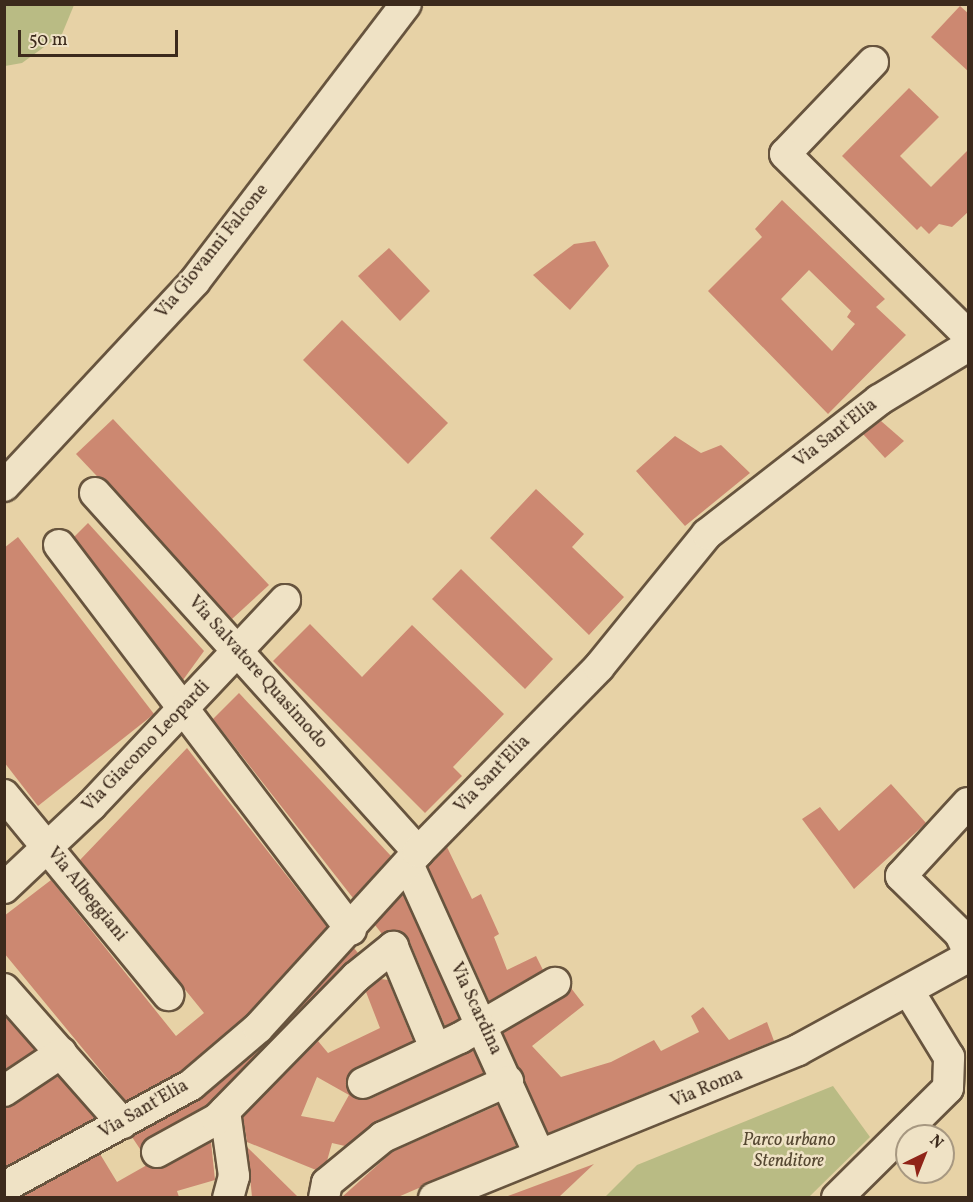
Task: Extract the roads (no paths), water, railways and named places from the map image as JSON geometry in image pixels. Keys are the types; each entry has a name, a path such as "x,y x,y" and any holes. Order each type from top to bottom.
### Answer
{"street":[{"name":"Via Giovanni Falcone","path":"4,486 195,281 406,4"},
{"path":"873,62 785,154 969,335"},
{"name":"Via Sant'Elia","path":"4,1187 190,1084 258,1028 351,930 413,858 599,667 707,534 879,400 969,346"},
{"name":"Via Salvatore Quasimodo","path":"95,493 238,651 413,858"},
{"path":"59,545 181,712 351,930"},
{"name":"Via Giacomo Leopardi","path":"4,888 48,848 181,712 285,600"},
{"name":"Via Albeggiani","path":"4,795 168,995"},
{"path":"969,803 901,876 960,934 969,951"},
{"name":"Via Scardina","path":"413,858 539,1154"},
{"path":"158,1152 225,1111 356,977 393,947 435,1048"},
{"name":"Via Roma","path":"434,1197 777,1059 910,993 969,957"},
{"path":"363,1083 435,1048 555,982"},
{"path":"4,989 123,1123"},
{"path":"837,1197 948,1088 949,1057 910,993"},
{"path":"4,1091 61,1053"},
{"path":"324,1197 327,1183 384,1137 508,1081"},
{"path":"225,1111 234,1176 228,1197"}],"park label":[{"name":"Parco urbano Stenditore","path":"789,1152"}]}
